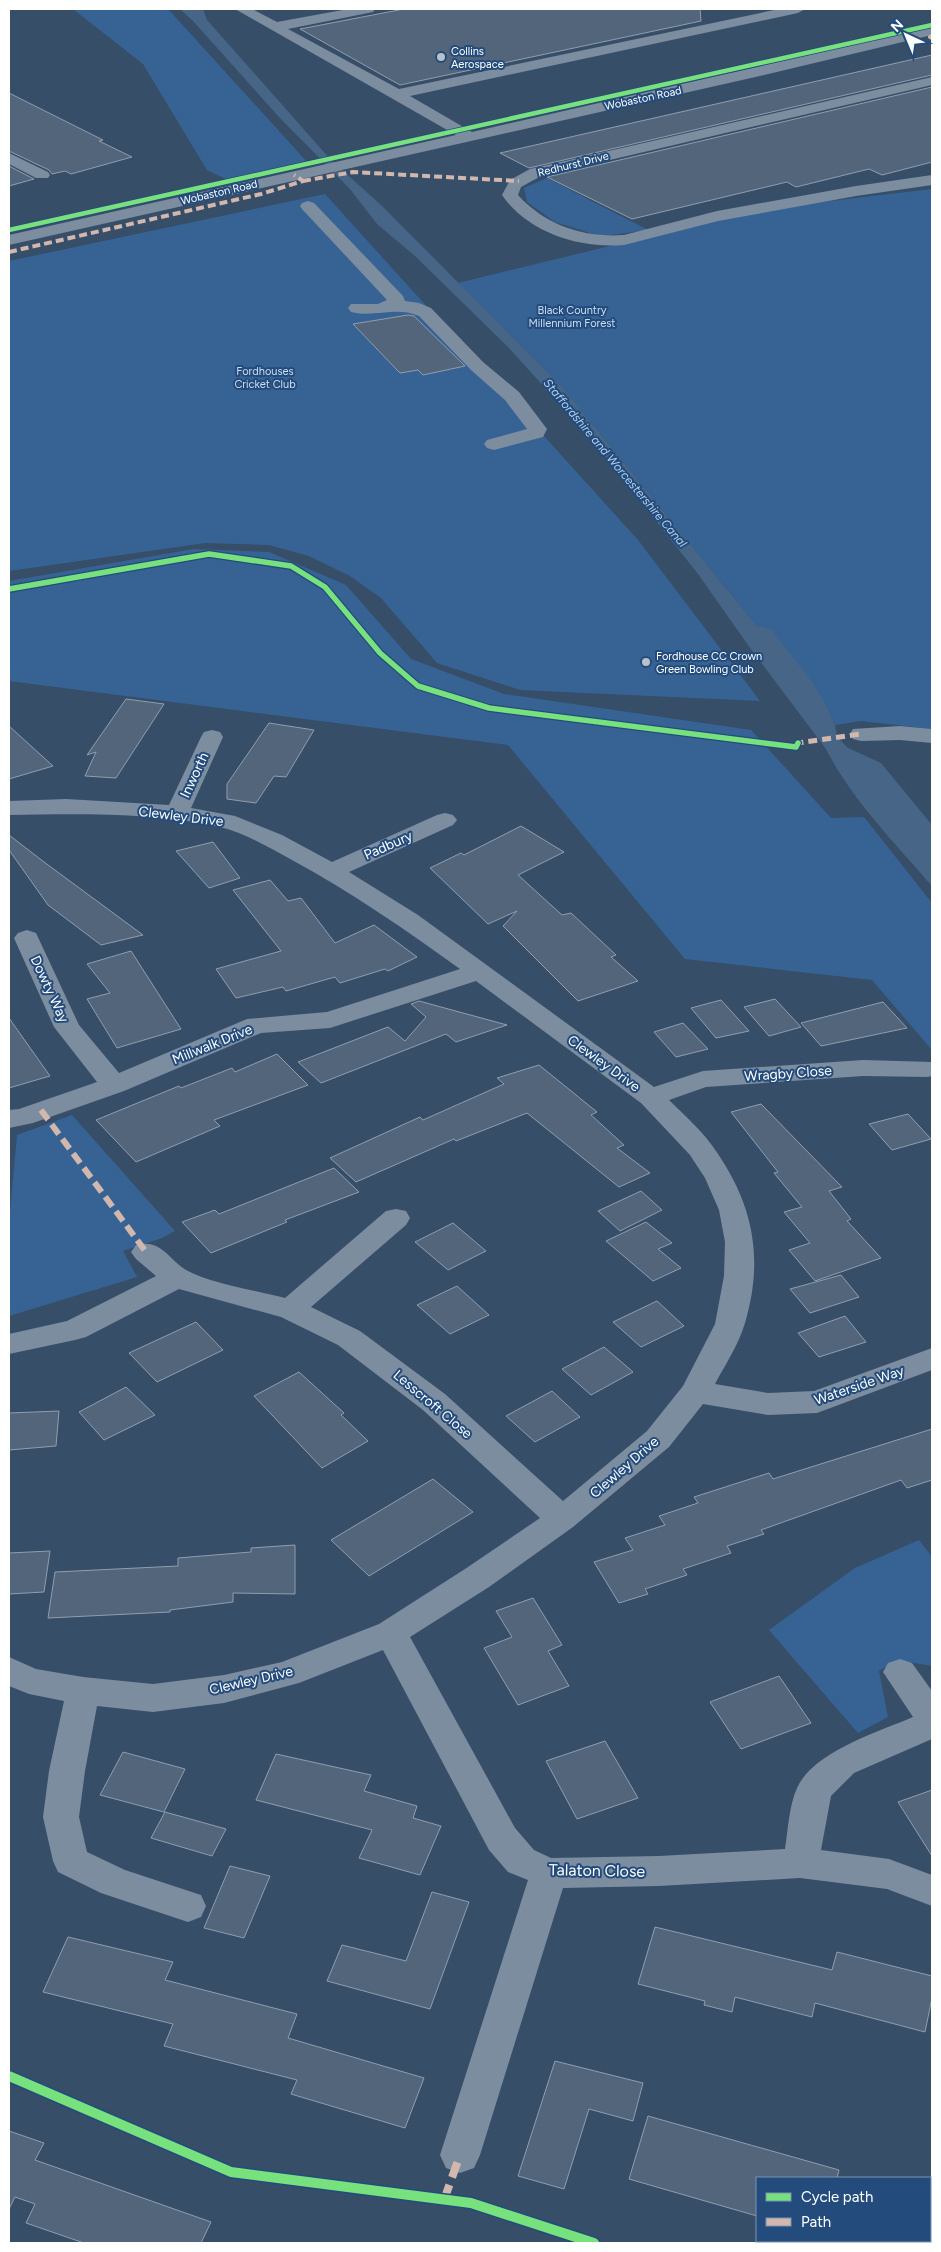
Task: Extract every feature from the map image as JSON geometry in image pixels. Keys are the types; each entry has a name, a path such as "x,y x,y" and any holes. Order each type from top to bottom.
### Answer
{"street":[{"path":"242,9 397,94 468,136"},
{"path":"275,27 368,9"},
{"path":"397,94 798,9"},
{"name":"Wobaston Road","path":"9,240 751,74 932,31"},
{"name":"Wobaston Road","path":"751,74 788,69 932,40"},
{"name":"Redhurst Drive","path":"932,81 536,172 515,184 510,189 510,195 524,211 564,234 591,241 606,242 624,240 744,211 932,180"},
{"path":"9,158 42,175"},
{"path":"308,206 397,300 392,305 384,308 367,310 357,308"},
{"path":"343,270 365,266"},
{"path":"392,305 413,307 425,312 477,366 512,396 537,429 536,432 494,444"},
{"path":"861,734 900,733 932,736"},
{"name":"Inworth","path":"177,813 212,737"},
{"name":"Clewley Drive","path":"9,808 66,806 177,813 227,821 274,840 331,871 409,920 652,1097 700,1149 719,1178 734,1210 739,1242 739,1276 730,1324 696,1392 658,1439 562,1519 477,1578 392,1633 287,1674 224,1689 153,1698 83,1691 29,1681 9,1670"},
{"name":"Padbury","path":"331,871 445,820"},
{"name":"Dowty Way","path":"27,938 67,1027 114,1085"},
{"name":"Millwalk Drive","path":"9,1119 22,1117 114,1085 256,1025 330,1020 478,972"},
{"name":"Wragby Close","path":"652,1097 703,1080 863,1068 927,1069"},
{"path":"290,1309 396,1218"},
{"path":"9,1344 75,1330 177,1278 146,1252"},
{"name":"Lesscroft Close","path":"177,1278 206,1288 290,1309 349,1338 434,1402 562,1519"},
{"name":"Waterside Way","path":"696,1392 768,1404 817,1402 932,1359"},
{"name":"Talaton Close","path":"392,1633 502,1839 521,1861 549,1873 659,1871 800,1863 888,1874 932,1891"},
{"path":"900,1672 932,1717"},
{"path":"83,1691 60,1817 71,1861 114,1882 188,1906"},
{"path":"800,1863 814,1790 842,1763 932,1724"},
{"path":"460,2155 549,1873"}],"green space":[{"path":"73,9 168,9 308,163 230,181 207,170 143,64"},
{"path":"547,178 648,230 603,236 555,222 527,202 524,188"},
{"name":"Black Country Millennium Forest","path":"932,189 932,729 861,721 835,725 827,706 757,626 563,388 458,283 721,219 805,204"},
{"name":"Fordhouses Cricket Club","path":"325,194 638,540 760,701 520,690 437,663 381,598 350,576 309,556 269,545 205,543 9,571 9,261"},
{"path":"194,549 269,552 346,585 411,659 504,694 751,730 831,818 864,817 932,903 932,1050 872,980 685,959 508,745 9,681 9,581"},
{"path":"72,1115 175,1231 162,1238 123,1251 137,1277 9,1316 9,1223 17,1135"},
{"path":"919,1540 932,1557 932,1666 897,1660 879,1671 888,1717 858,1733 769,1630 855,1568"}],"water":[{"name":"Staffordshire and Worcestershire Canal","path":"180,9 203,9 207,20 330,159 382,206 563,388 757,626 771,629 813,683 827,706 835,725 837,737 848,748 881,763 932,825 932,886 848,786 826,749 748,645 698,574 593,441 509,348 415,256 377,224 350,189 279,117"}],"building":[{"name":"Collins Aerospace","path":"404,9 700,9 701,21 400,85 300,29"},
{"path":"932,55 932,75 529,168 500,153"},
{"path":"932,87 932,162 882,175 869,169 796,187 787,182 632,219 547,177"},
{"path":"9,93 103,140 99,141 132,157 71,174 65,171 52,174 49,170 9,151"},
{"path":"9,166 34,179 9,186"},
{"path":"408,315 414,316 465,366 423,375 418,370 400,373 353,324"},
{"path":"126,699 164,704 116,778 85,776 96,752 87,755"},
{"path":"269,723 314,730 286,777 274,776 256,803 227,799 227,784"},
{"path":"9,726 53,766 9,779"},
{"path":"521,826 564,852 518,875 562,915 571,913 616,955 611,957 638,981 578,1001 503,926 517,911 488,924 430,868 461,853 464,855"},
{"path":"9,835 143,935 101,945 48,905 9,850"},
{"path":"213,842 240,878 209,888 176,851"},
{"path":"270,880 288,901 301,898 335,943 374,925 417,957 388,971 385,969 340,983 335,977 286,991 283,987 236,998 216,969 281,951 233,890"},
{"path":"131,951 181,1029 117,1048 87,999 110,993 87,964"},
{"path":"775,999 801,1027 769,1036 744,1007"},
{"path":"721,1000 749,1031 716,1038 691,1008"},
{"path":"419,1001 507,1025 456,1042 446,1034 321,1083 298,1062 388,1027 405,1041 426,1017 411,1004"},
{"path":"883,1002 907,1028 821,1046 801,1023"},
{"path":"9,1018 50,1076 9,1088"},
{"path":"683,1023 708,1049 676,1057 654,1032"},
{"path":"277,1054 308,1085 214,1120 220,1126 136,1162 96,1120 179,1086 181,1088 232,1068 235,1072"},
{"path":"539,1065 597,1112 591,1115 624,1145 617,1148 650,1173 619,1187 527,1113 456,1141 454,1139 356,1182 330,1158 420,1117 423,1120 504,1084 497,1078"},
{"path":"761,1104 842,1187 829,1191 851,1219 847,1221 881,1258 815,1281 789,1250 810,1243 784,1212 802,1207 774,1173 778,1172 731,1112"},
{"path":"908,1114 931,1139 892,1150 869,1124"},
{"path":"334,1168 359,1192 285,1220 287,1222 211,1253 182,1222 215,1210 219,1214"},
{"path":"641,1191 662,1210 620,1231 598,1211"},
{"path":"646,1222 672,1243 658,1249 681,1268 653,1281 606,1241"},
{"path":"453,1223 486,1251 448,1270 415,1242"},
{"path":"841,1275 859,1297 810,1313 790,1289"},
{"path":"457,1286 489,1315 450,1334 417,1305"},
{"path":"657,1301 684,1326 641,1347 613,1322"},
{"path":"845,1316 866,1342 819,1357 798,1333"},
{"path":"196,1322 223,1350 157,1382 129,1353"},
{"path":"604,1347 633,1372 591,1395 562,1369"},
{"path":"299,1372 344,1413 341,1415 368,1441 322,1468 254,1396"},
{"path":"126,1387 155,1415 104,1440 79,1412"},
{"path":"552,1391 580,1417 535,1442 506,1416"},
{"path":"59,1411 56,1446 9,1450 9,1413"},
{"path":"932,1429 932,1480 907,1488 901,1480 761,1530 764,1534 727,1546 731,1553 683,1569 687,1575 645,1589 648,1594 619,1603 594,1562 633,1550 625,1538 665,1525 659,1516 698,1503 694,1497 769,1473 773,1479"},
{"path":"433,1479 473,1512 369,1576 331,1540"},
{"path":"295,1545 295,1594 233,1593 233,1602 170,1610 170,1612 48,1618 55,1572 178,1566 178,1558 251,1552 251,1548"},
{"path":"50,1551 44,1592 9,1594 9,1553"},
{"path":"533,1598 562,1645 548,1651 569,1686 518,1705 484,1648 512,1637 496,1611"},
{"path":"779,1676 811,1723 741,1749 710,1702"},
{"path":"605,1741 638,1798 577,1819 546,1761"},
{"path":"123,1752 185,1769 164,1812 100,1795"},
{"path":"276,1754 371,1775 364,1791 417,1806 413,1818 441,1826 420,1875 359,1858 372,1830 256,1800"},
{"path":"932,1790 932,1856 898,1802"},
{"path":"165,1812 226,1829 212,1856 151,1838"},
{"path":"230,1866 270,1876 244,1938 204,1928"},
{"path":"432,1892 469,1902 430,2009 327,1981 342,1945 406,1961"},
{"path":"655,1927 832,1970 837,1952 932,1976 932,1998 925,2032 815,2003 812,2017 735,1997 732,2012 704,2005 705,2001 638,1984"},
{"path":"68,1937 173,1962 165,1980 297,2014 288,2038 424,2078 405,2128 291,2094 297,2080 164,2046 173,2024 43,1992"},
{"path":"555,2061 643,2083 633,2121 589,2109 564,2189 518,2176"},
{"path":"648,2116 839,2170 837,2177 756,2177 756,2216 629,2179"},
{"path":"9,2131 44,2143 35,2160 211,2222 201,2243 84,2243 26,2223 35,2204 15,2197 9,2209"}],"marked path":[{"path":"932,36 930,37 932,38"},
{"path":"303,181 353,172 519,181"},
{"path":"9,252 261,194 303,181 294,175"},
{"path":"796,746 798,743 861,734"},
{"path":"41,1110 146,1252"},
{"path":"444,2200 460,2155"}],"cycle path":[{"path":"9,230 932,25"},
{"path":"9,589 209,554 291,566 325,587 380,653 418,686 489,708 796,747 798,743"},
{"path":"9,2076 231,2172 471,2203 594,2243"}],"place":[{"name":"Collins Aerospace","path":"441,57"},
{"name":"Fordhouse CC Crown Green Bowling Club","path":"646,662"}]}
